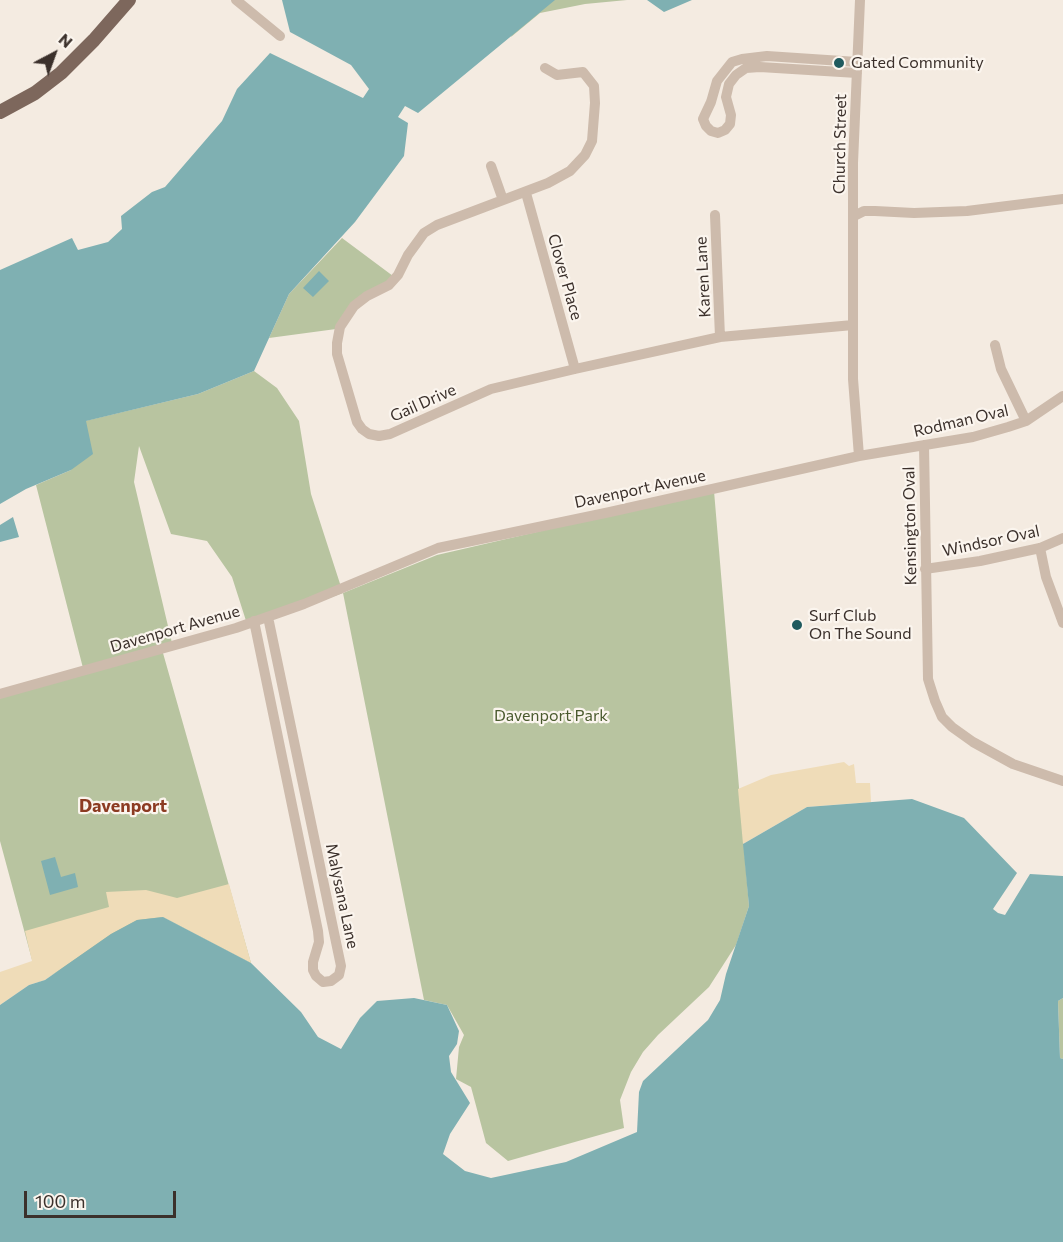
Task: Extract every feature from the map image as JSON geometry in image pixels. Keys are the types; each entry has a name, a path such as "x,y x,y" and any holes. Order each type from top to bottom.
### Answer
{"main road":[{"path":"0,112 35,93 61,73 129,0"}],"street":[{"path":"236,0 280,36"},
{"name":"Church Street","path":"854,216 853,163 860,0"},
{"path":"767,56 857,68 746,68 729,84 726,97 731,115 730,124 725,130 718,133 711,131 703,119 717,81 732,62 767,56"},
{"name":"Gail Drive","path":"545,68 557,75 583,72 594,86 592,141 585,155 570,171 526,193 437,225 424,233 408,255 398,275 389,285 367,296 354,306 344,319 337,344 337,354 357,422 362,429 369,434 379,436 390,434 491,389 720,337 853,325"},
{"path":"491,166 503,200"},
{"name":"Clover Place","path":"526,193 575,369"},
{"path":"859,456 853,379 854,216 864,211 914,213 967,211 1063,199"},
{"name":"Karen Lane","path":"715,215 720,337"},
{"path":"995,345 1001,369 1026,421"},
{"name":"Rodman Oval","path":"859,456 973,437 1026,421 1063,396"},
{"name":"Kensington Oval","path":"924,445 928,679 942,717 973,742 1013,764 1063,781"},
{"name":"Davenport Avenue","path":"0,694 181,644 268,617 438,548 859,456"},
{"name":"Windsor Oval","path":"925,569 980,561 1040,548 1063,538"},
{"path":"1040,548 1046,577 1063,622"},
{"name":"Malysana Lane","path":"254,621 318,931 319,942 312,962 313,970 323,982 331,981 339,975 341,966 268,617"}],"green space":[{"path":"523,0 627,0 585,4 540,13 511,37"},
{"path":"342,238 393,276 336,329 269,338 289,294"},
{"path":"254,371 277,388 299,421 311,494 343,593 248,627 232,577 207,541 171,534 139,446 134,482 172,643 161,646 251,963 163,917 38,982 0,841 0,692 83,668 36,485 71,470 85,421 198,394"},
{"name":"Davenport Park","path":"714,491 749,906 736,945 709,987 658,1035 643,1052 631,1072 620,1100 624,1128 508,1161 486,1143 471,1087 456,1079 459,1047 464,1035 447,1005 424,1000 343,593 437,555"},
{"path":"1063,998 1063,1059 1060,1058 1058,1001"}],"sand":[{"path":"844,762 849,766 854,764 856,783 870,783 871,802 807,807 743,844 738,789 771,775"},
{"path":"229,884 251,963 163,917 137,920 111,934 45,980 29,985 0,1005 0,972 32,961 25,931 109,907 106,892 146,890 177,898"}],"water":[{"path":"282,0 555,0 418,113 405,106 398,117 408,123 404,156 355,222 289,294 254,371 198,394 86,421 93,454 71,470 26,489 0,504 0,270 72,238 78,250 108,242 122,229 121,216 152,192 165,187 222,121 237,89 270,53 363,98 369,89 351,65 290,32"},
{"path":"647,0 692,0 664,12"},
{"path":"319,271 329,281 313,297 303,288"},
{"path":"13,517 19,537 0,542 0,525"},
{"path":"912,799 964,818 1017,873 993,909 998,913 1005,915 1030,874 1063,876 1063,998 1058,1001 1060,1058 1063,1059 1063,1242 0,1242 0,1005 29,985 45,980 111,934 137,920 163,917 251,963 301,1012 318,1037 341,1049 360,1018 377,1001 414,998 447,1005 459,1031 457,1044 449,1056 451,1072 470,1103 450,1134 443,1154 465,1171 491,1178 566,1162 637,1132 639,1092 643,1081 708,1020 720,1000 726,974 749,906 743,844 807,807"},
{"path":"55,857 61,877 75,873 78,887 50,895 41,861"}],"place":[{"name":"Gated Community","path":"839,63"},
{"name":"Surf Club On The Sound","path":"797,625"}],"district":[{"name":"Davenport","path":"123,806"}]}
